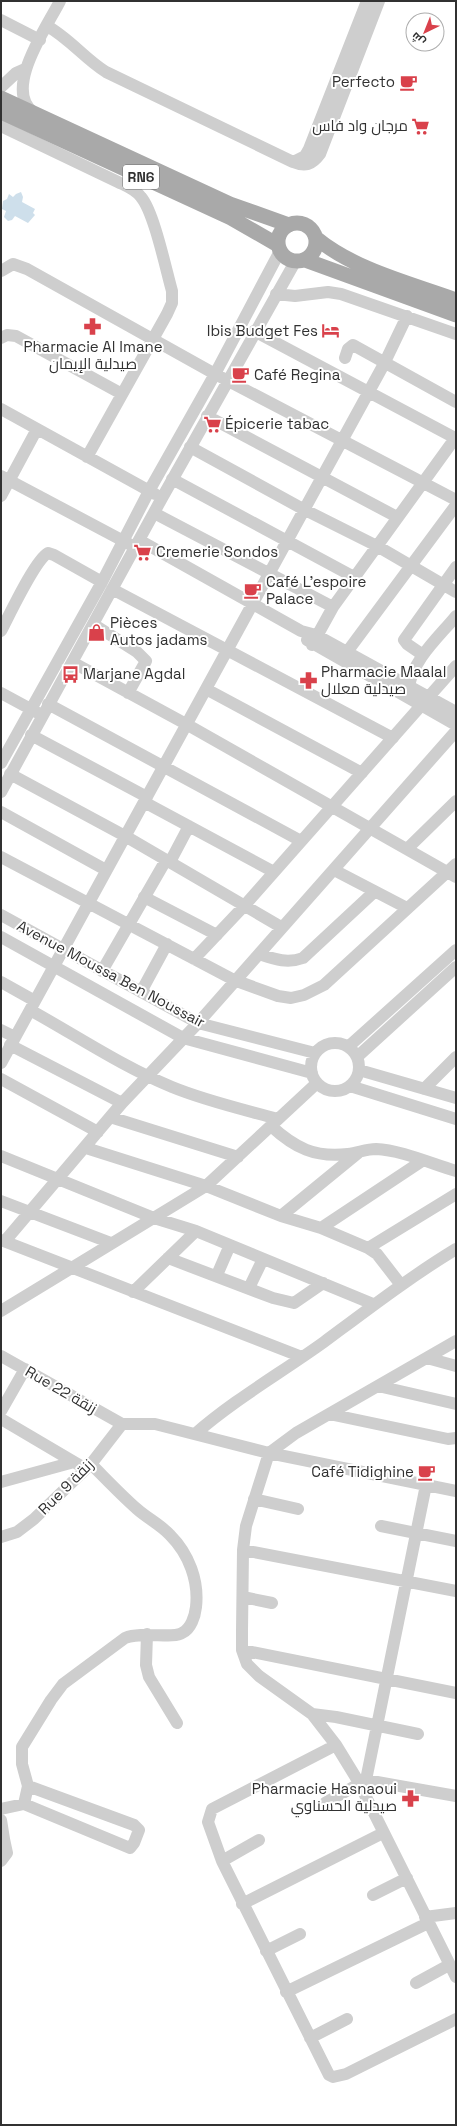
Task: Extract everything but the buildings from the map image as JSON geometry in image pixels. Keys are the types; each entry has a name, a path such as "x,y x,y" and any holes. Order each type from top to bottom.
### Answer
{"main road":[{"name":"RN6","path":"1,98 230,204 289,225 303,224 312,230 316,238 343,256 376,271 456,300"},
{"name":"RN6","path":"1,112 231,218 279,248 286,258 300,261 456,315"},
{"path":"279,248 281,231 289,225"},
{"path":"300,261 313,254 316,238"}],"street":[{"path":"293,162 305,156 309,149 367,1"},
{"path":"47,26 58,32 91,62 106,72 302,166 310,164 320,154 379,1"},
{"path":"36,114 29,109 22,96 25,69 58,2"},
{"path":"1,20 40,40"},
{"path":"1,87 16,73 25,69"},
{"path":"1,126 123,185 142,197 151,218 172,291 172,303 153,340 87,457"},
{"path":"1,792 110,593 132,543 149,491 215,374 279,248"},
{"path":"1,763 100,586 154,513 254,331 276,294 300,261"},
{"path":"1,271 13,264 28,269 215,374 342,440 422,484 456,500"},
{"path":"276,294 295,296 334,292 456,334"},
{"path":"1,1062 146,800 303,509 384,364 407,316"},
{"path":"254,331 368,393 456,437 333,607 314,640"},
{"path":"1,338 7,335 16,336 122,394"},
{"path":"345,358 348,349 353,345 359,347 384,364 456,402"},
{"path":"1,409 162,498"},
{"path":"207,416 397,517"},
{"path":"1,496 5,479 37,429"},
{"path":"190,447 303,509 376,546 456,592"},
{"path":"5,479 253,603 302,631 314,640 424,701 456,712"},
{"path":"172,479 354,577"},
{"path":"347,652 456,505"},
{"path":"154,513 333,607"},
{"path":"1,631 4,618 39,562 48,553 110,593 227,650 393,738"},
{"path":"423,655 407,644 404,640 456,567"},
{"path":"409,687 410,680 423,655 456,616"},
{"path":"93,624 137,652 146,661 128,692"},
{"path":"314,640 347,652 409,687 424,701 456,725"},
{"path":"1,857 234,980 278,996 291,998 304,995 324,985 407,908 453,871 370,829 186,724 72,662"},
{"path":"194,959 245,905 456,666"},
{"path":"206,689 362,773"},
{"path":"1,692 42,715"},
{"path":"48,704 301,841"},
{"path":"302,1356 132,1292 3,1241 86,1148 122,1103 198,1023 234,980 334,870 456,731"},
{"path":"31,735 189,826 274,872"},
{"path":"10,774 125,836 281,927"},
{"path":"407,849 456,801"},
{"path":"1,812 106,870"},
{"path":"102,971 144,897 189,826"},
{"path":"334,870 407,908"},
{"path":"259,954 283,961 295,961 303,958 374,892"},
{"path":"144,897 217,935"},
{"name":"Avenue Moussa Ben Noussair","path":"1,915 62,950 198,1023 316,1054"},
{"name":"Avenue Moussa Ben Noussair","path":"1,937 183,1038 315,1078"},
{"path":"141,992 167,944"},
{"path":"348,1047 456,950"},
{"path":"357,1057 456,967"},
{"path":"1,982 32,1005 147,1076 197,1097 274,1122 286,1140 298,1148 312,1152 339,1155 376,1149 456,1171"},
{"path":"1,1030 12,1041 122,1103"},
{"path":"331,1044 343,1044 348,1047 357,1057 359,1070 356,1079 350,1086 335,1091 326,1089 315,1078 312,1063 316,1054 325,1046 331,1044"},
{"path":"424,1089 456,1057"},
{"path":"359,1070 456,1098"},
{"path":"1,1311 206,1186 274,1122 315,1078"},
{"path":"1,1079 98,1132"},
{"path":"350,1086 456,1119"},
{"path":"110,1117 238,1157"},
{"path":"86,1148 206,1186 281,1216 321,1228 368,1248 377,1254 401,1285"},
{"path":"281,1216 358,1153"},
{"path":"1,1156 154,1218 196,1231 373,1304"},
{"path":"321,1228 422,1161"},
{"path":"368,1248 456,1194"},
{"path":"1,1201 111,1244"},
{"path":"132,1292 196,1231"},
{"path":"216,1275 230,1245"},
{"path":"195,1434 240,1399 373,1304 456,1249"},
{"path":"168,1258 216,1275 273,1298 294,1303 299,1302 323,1283"},
{"path":"249,1288 263,1259"},
{"path":"456,1341 329,1414 281,1443 270,1453 246,1526 243,1550 242,1650 245,1659 252,1670 312,1714 363,1782 383,1833 456,1977"},
{"name":"Rue 22 زنقة","path":"1,1356 122,1424"},
{"path":"427,1358 456,1366"},
{"path":"1,1411 25,1369"},
{"path":"378,1386 456,1404"},
{"path":"329,1414 448,1439 456,1438"},
{"path":"1,1419 74,1462 88,1467 137,1509 170,1534 189,1562 195,1580 197,1596 195,1614 187,1630 176,1635 134,1634 125,1638 63,1684 58,1690 22,1748 22,1764 28,1786 24,1804"},
{"path":"122,1424 155,1424 270,1453 456,1490"},
{"name":"Rue 9 زنقة","path":"1,1537 17,1532 30,1523 88,1467 122,1424"},
{"path":"1,1430 12,1426"},
{"path":"1,1482 74,1462"},
{"path":"363,1782 377,1726 426,1485"},
{"path":"254,1499 298,1509"},
{"path":"381,1526 456,1541"},
{"path":"243,1550 456,1591"},
{"path":"243,1597 272,1603"},
{"path":"147,1634 146,1665 149,1677 177,1723"},
{"path":"242,1650 456,1693"},
{"path":"312,1714 418,1734"},
{"path":"336,1745 212,1809 208,1816 208,1822 222,1861 325,2069 333,2077 346,2074 456,2019"},
{"path":"325,1803 363,1782 456,1796"},
{"path":"1,1809 24,1804 88,1830 126,1848 132,1847 138,1830 134,1825 28,1786"},
{"path":"1,1820 6,1853 1,1861"},
{"path":"242,1904 383,1833"},
{"path":"222,1861 259,1840"},
{"path":"373,1895 406,1878"},
{"path":"286,1992 427,1920 456,1913"},
{"path":"266,1951 300,1934"},
{"path":"416,1983 449,1965"},
{"path":"310,2038 347,2019"}],"water":[{"path":"21,192 23,197 22,202 35,209 33,213 35,215 28,223 15,216 12,220 8,221 4,217 6,211 2,209 3,201 7,199 9,194 13,197"}],"place":[{"name":"Perfecto","path":"408,82"},
{"name":"مرجان واد فاس","path":"421,126"},
{"name":"Pharmacie Al Imane صيدلية الإيمان","path":"93,326"},
{"name":"Ibis Budget Fes","path":"331,331"},
{"name":"Café Regina","path":"241,375"},
{"name":"Épicerie tabac","path":"212,424"},
{"name":"Cremerie Sondos","path":"143,552"},
{"name":"Café L'espoire Palace","path":"253,591"},
{"name":"Pièces Autos jadams","path":"97,632"},
{"name":"Marjane Agdal","path":"70,674"},
{"name":"Pharmacie Maalal صيدلية معلال","path":"308,681"},
{"name":"Café Tidighine","path":"427,1472"},
{"name":"Pharmacie Hasnaoui صيدلية الحسناوي","path":"410,1798"}]}
